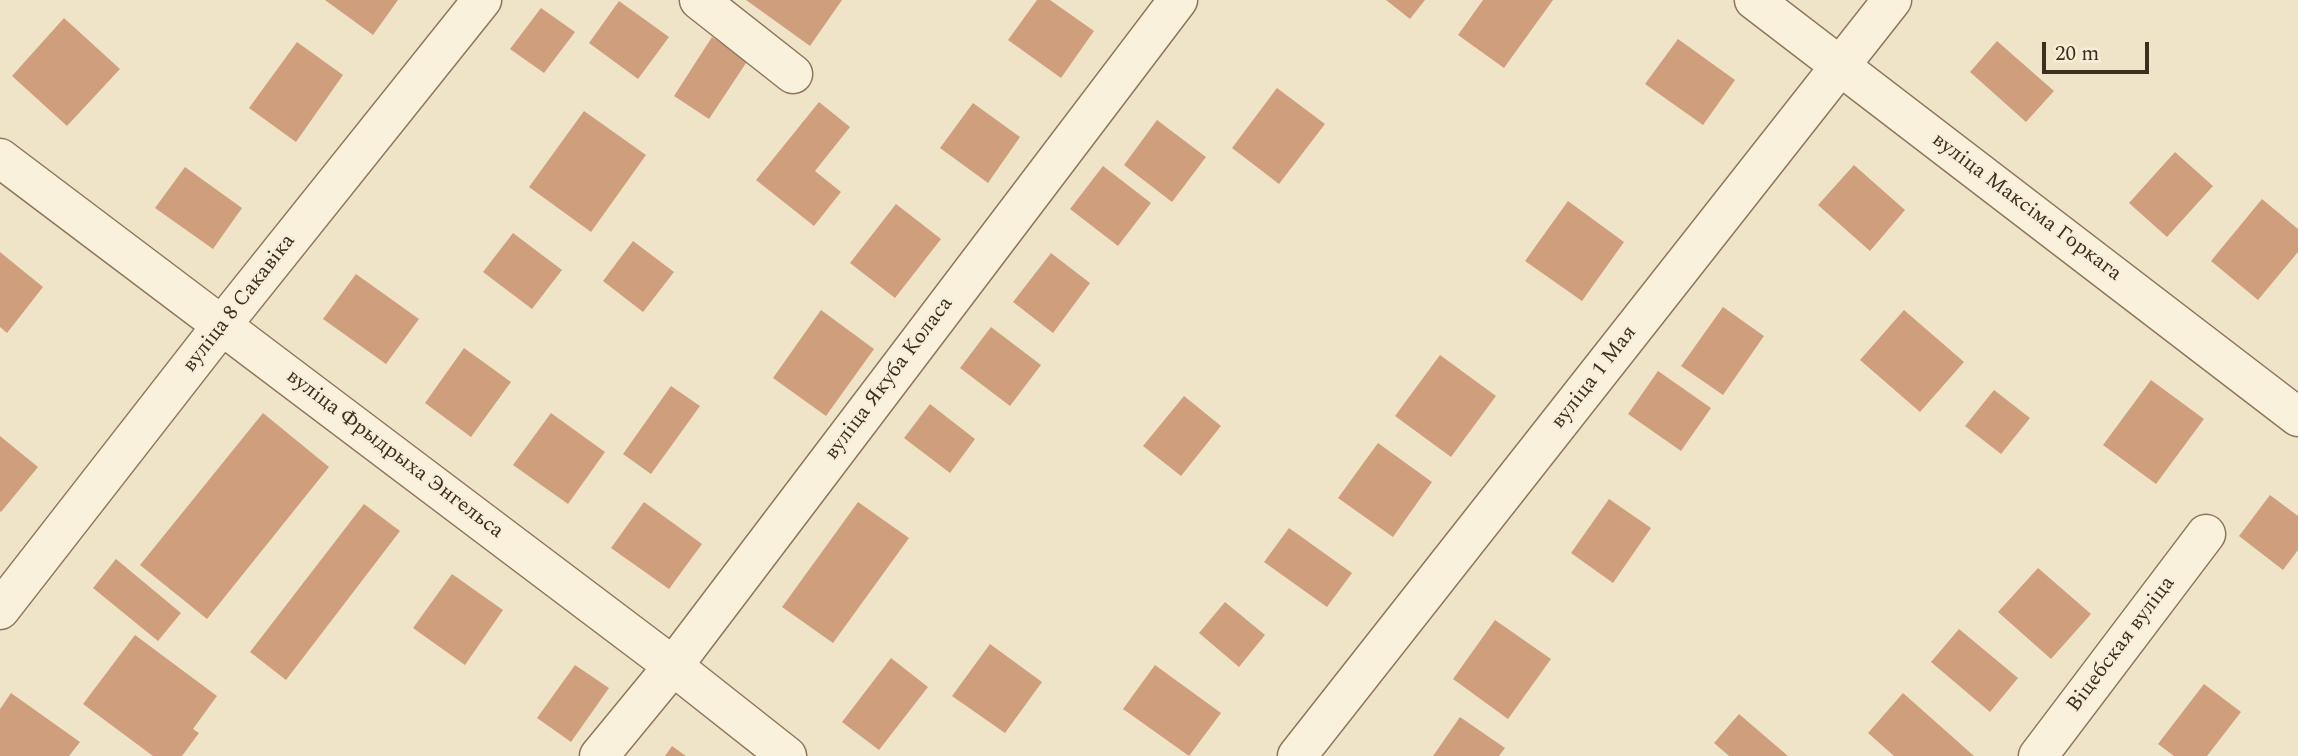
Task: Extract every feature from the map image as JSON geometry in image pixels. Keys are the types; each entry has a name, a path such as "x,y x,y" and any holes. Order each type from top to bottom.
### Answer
{"street":[{"name":"вуліца 8 Сакавіка","path":"0,610 222,325 482,0"},
{"path":"699,0 793,74"},
{"name":"вуліца Якуба Коласа","path":"599,756 673,666 1178,0"},
{"name":"вуліца Максіма Горкага","path":"1754,0 2298,417"},
{"name":"вуліца 1 Мая","path":"1297,756 1892,0"},
{"name":"вуліца Фрыдрыха Энгельса","path":"0,158 673,666 787,756"},
{"name":"Віцебская вуліца","path":"2038,756 2206,534"}],"building":[{"path":"325,0 398,0 373,35"},
{"path":"746,0 842,0 810,46"},
{"path":"1037,0 1050,0 1094,31 1061,78 1008,40"},
{"path":"1386,0 1425,0 1410,19"},
{"path":"1483,0 1553,0 1504,68 1458,35"},
{"path":"619,1 669,37 638,79 589,43"},
{"path":"541,8 575,32 544,73 510,49"},
{"path":"64,18 120,69 67,126 12,76"},
{"path":"712,37 748,60 709,119 674,96"},
{"path":"1678,39 1735,80 1703,125 1645,84"},
{"path":"1997,41 2054,91 2026,122 1970,72"},
{"path":"297,42 343,75 296,142 249,108"},
{"path":"1277,88 1325,124 1279,184 1232,148"},
{"path":"819,102 850,127 815,171 841,192 814,226 756,180"},
{"path":"973,103 1020,137 988,183 940,148"},
{"path":"584,111 646,155 591,232 529,187"},
{"path":"1157,120 1206,157 1172,202 1124,165"},
{"path":"2175,152 2213,186 2167,237 2129,203"},
{"path":"1854,165 1905,210 1870,251 1818,205"},
{"path":"1103,166 1151,203 1118,246 1070,209"},
{"path":"185,167 242,208 213,249 155,208"},
{"path":"2262,199 2298,229 2298,252 2258,300 2211,261"},
{"path":"1568,201 1624,242 1582,301 1525,261"},
{"path":"896,204 941,239 895,298 850,263"},
{"path":"513,233 562,270 532,309 483,272"},
{"path":"633,241 674,272 643,312 603,281"},
{"path":"0,252 43,287 7,333 0,327"},
{"path":"1051,253 1090,283 1053,333 1013,302"},
{"path":"356,274 419,319 386,364 323,319"},
{"path":"1723,307 1764,336 1723,395 1681,366"},
{"path":"821,310 874,349 826,416 773,378"},
{"path":"1904,310 1964,362 1920,412 1860,360"},
{"path":"991,327 1041,365 1010,406 960,368"},
{"path":"464,348 511,382 471,437 425,403"},
{"path":"1440,355 1496,396 1451,457 1395,416"},
{"path":"1658,371 1711,408 1681,451 1628,414"},
{"path":"2151,380 2204,419 2156,484 2103,445"},
{"path":"671,386 700,406 651,474 623,454"},
{"path":"1994,390 2030,418 2001,454 1965,426"},
{"path":"1184,396 1221,426 1181,476 1143,446"},
{"path":"930,404 975,439 950,473 904,438"},
{"path":"263,413 329,467 207,619 140,565"},
{"path":"551,413 605,452 568,504 513,465"},
{"path":"0,436 38,467 1,512 0,511"},
{"path":"1378,443 1432,482 1393,537 1338,498"},
{"path":"2270,495 2298,516 2298,550 2283,570 2239,536"},
{"path":"1609,499 1651,528 1613,583 1571,553"},
{"path":"644,502 702,544 669,589 611,548"},
{"path":"858,502 909,538 833,643 782,607"},
{"path":"364,504 400,531 286,680 250,652"},
{"path":"1289,528 1352,573 1327,607 1264,562"},
{"path":"116,559 181,613 158,641 93,588"},
{"path":"2038,568 2091,614 2051,659 1998,612"},
{"path":"452,574 503,610 465,665 413,628"},
{"path":"1225,602 1265,635 1239,667 1199,633"},
{"path":"1495,620 1551,659 1508,719 1453,679"},
{"path":"1959,629 2018,678 1990,712 1931,662"},
{"path":"135,635 217,696 193,729 199,733 182,756 153,756 83,704"},
{"path":"990,644 1042,682 1005,733 952,696"},
{"path":"891,658 928,687 879,750 842,722"},
{"path":"575,665 609,688 571,742 537,718"},
{"path":"1155,665 1221,713 1189,756 1123,709"},
{"path":"2204,684 2241,712 2207,756 2174,756 2158,744"},
{"path":"11,693 80,742 69,756 0,756 0,709"},
{"path":"1903,693 1974,756 1894,756 1868,733"},
{"path":"1739,714 1788,756 1729,756 1714,743"},
{"path":"1460,717 1505,748 1499,756 1433,756"},
{"path":"672,746 686,756 665,756"}]}
